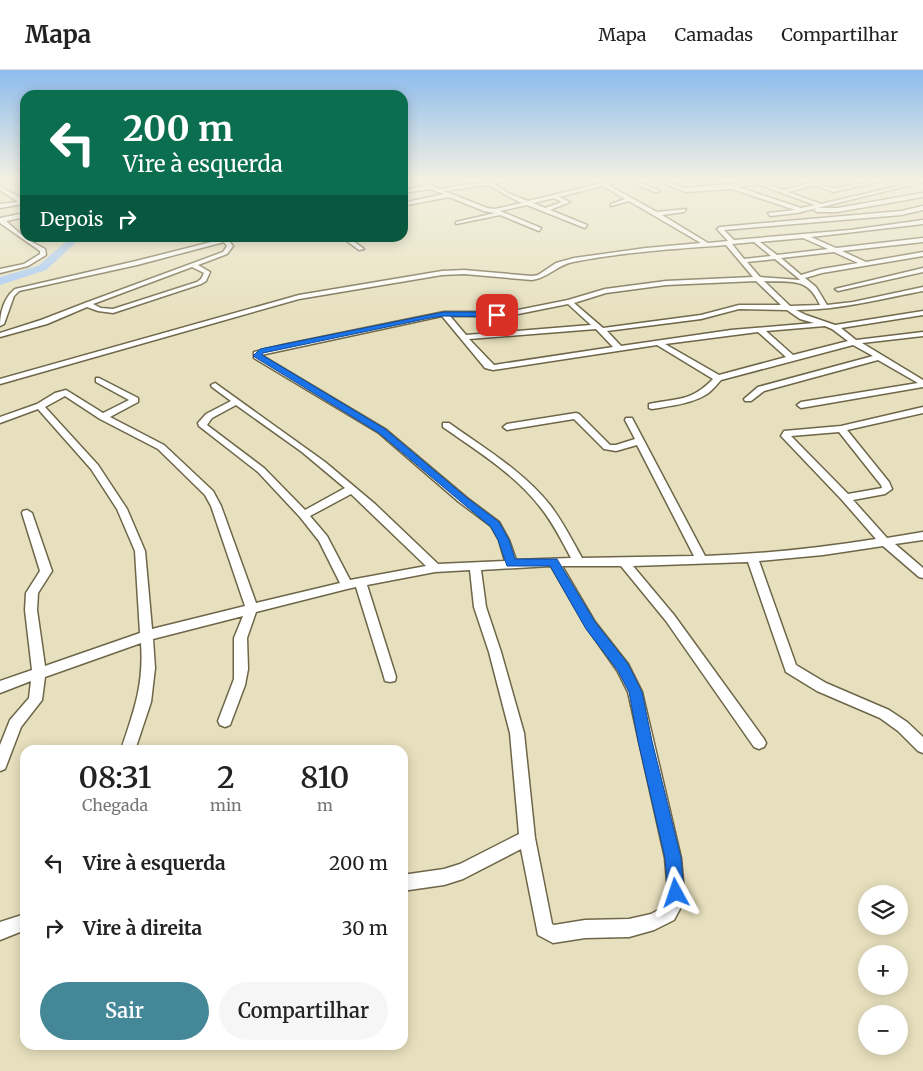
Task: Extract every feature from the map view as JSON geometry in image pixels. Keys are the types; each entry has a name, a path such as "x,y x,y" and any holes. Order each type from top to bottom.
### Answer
{"street":[{"path":"9,227 20,236"},
{"path":"533,227 539,229"},
{"path":"677,227 706,244"},
{"path":"754,227 720,230 758,279 787,307 803,317 835,327 854,342 923,384"},
{"path":"777,227 801,235 866,264"},
{"path":"0,382 299,297 442,273 464,272 532,278 540,277 558,264 574,260 646,250 896,227"},
{"path":"0,230 12,229"},
{"path":"744,261 904,244 923,240"},
{"path":"756,241 774,258 807,282 819,295 825,308"},
{"path":"0,271 26,265 43,255 43,250 28,242"},
{"path":"0,324 11,295 17,290 217,242"},
{"path":"0,335 44,322 87,304 225,253 230,246 229,242"},
{"path":"351,242 361,249"},
{"path":"800,277 821,271 923,254"},
{"path":"876,263 923,283"},
{"path":"87,304 100,310 118,310 199,284 204,280 207,272 193,265"},
{"path":"838,289 923,270"},
{"path":"511,564 504,540 495,524 463,500 382,431 257,356 260,352 444,314 508,314 569,302 605,291 666,283 758,279 807,282"},
{"path":"465,337 618,328 701,316 739,307 825,308 923,289"},
{"path":"569,302 620,349"},
{"path":"835,327 923,313"},
{"path":"444,314 488,366 493,368 658,343 826,324"},
{"path":"609,337 618,328"},
{"path":"760,330 791,358"},
{"path":"652,406 676,403 694,397 705,392 718,378 791,358 854,342 923,334"},
{"path":"658,343 718,378"},
{"path":"748,399 761,389 879,357"},
{"path":"913,377 923,375"},
{"path":"99,380 135,400 103,417"},
{"path":"801,406 923,384"},
{"path":"214,385 303,449 352,488 435,568"},
{"path":"0,420 40,406 58,395 66,393 103,417 161,447 209,492 216,506 252,609 243,627 240,641 242,671 236,698 225,721"},
{"path":"236,402 209,416 202,423 203,426 261,470 304,515 323,539 347,585"},
{"path":"40,406 95,467 122,509 140,551 148,635 149,668 144,702 130,745"},
{"path":"923,410 841,429 787,433 786,436 846,498 884,541 923,574"},
{"path":"508,427 576,416 607,447 616,448 639,441"},
{"path":"629,420 701,559"},
{"path":"446,425 528,487 555,520 579,562"},
{"path":"841,429 888,488 881,492 846,498"},
{"path":"304,515 352,488"},
{"path":"0,764 16,724 35,700 39,673 31,610 32,592 46,571 27,513"},
{"path":"0,687 148,635 347,585 435,568 554,562 752,558 823,551 923,536"},
{"path":"752,558 791,668 803,678 879,711 897,722 923,747"},
{"path":"475,566 480,607 495,652 517,733 527,838 543,926 547,932 557,934 585,929 630,928 654,922 668,914 674,904 676,893 673,858 635,692 623,668 591,625 554,562"},
{"path":"624,562 670,618 759,742"},
{"path":"360,582 390,677"},
{"path":"408,882 444,877 463,871 527,838"},
{"path":"0,931 20,924"}],"waterway":[{"path":"0,281 42,268 71,242"}],"route":[{"path":"497,315 444,314 430,316 260,352 257,356 382,431 401,446 463,500 495,524 504,540 511,564 554,562 591,625 623,668 635,692 673,858 676,893"}]}
